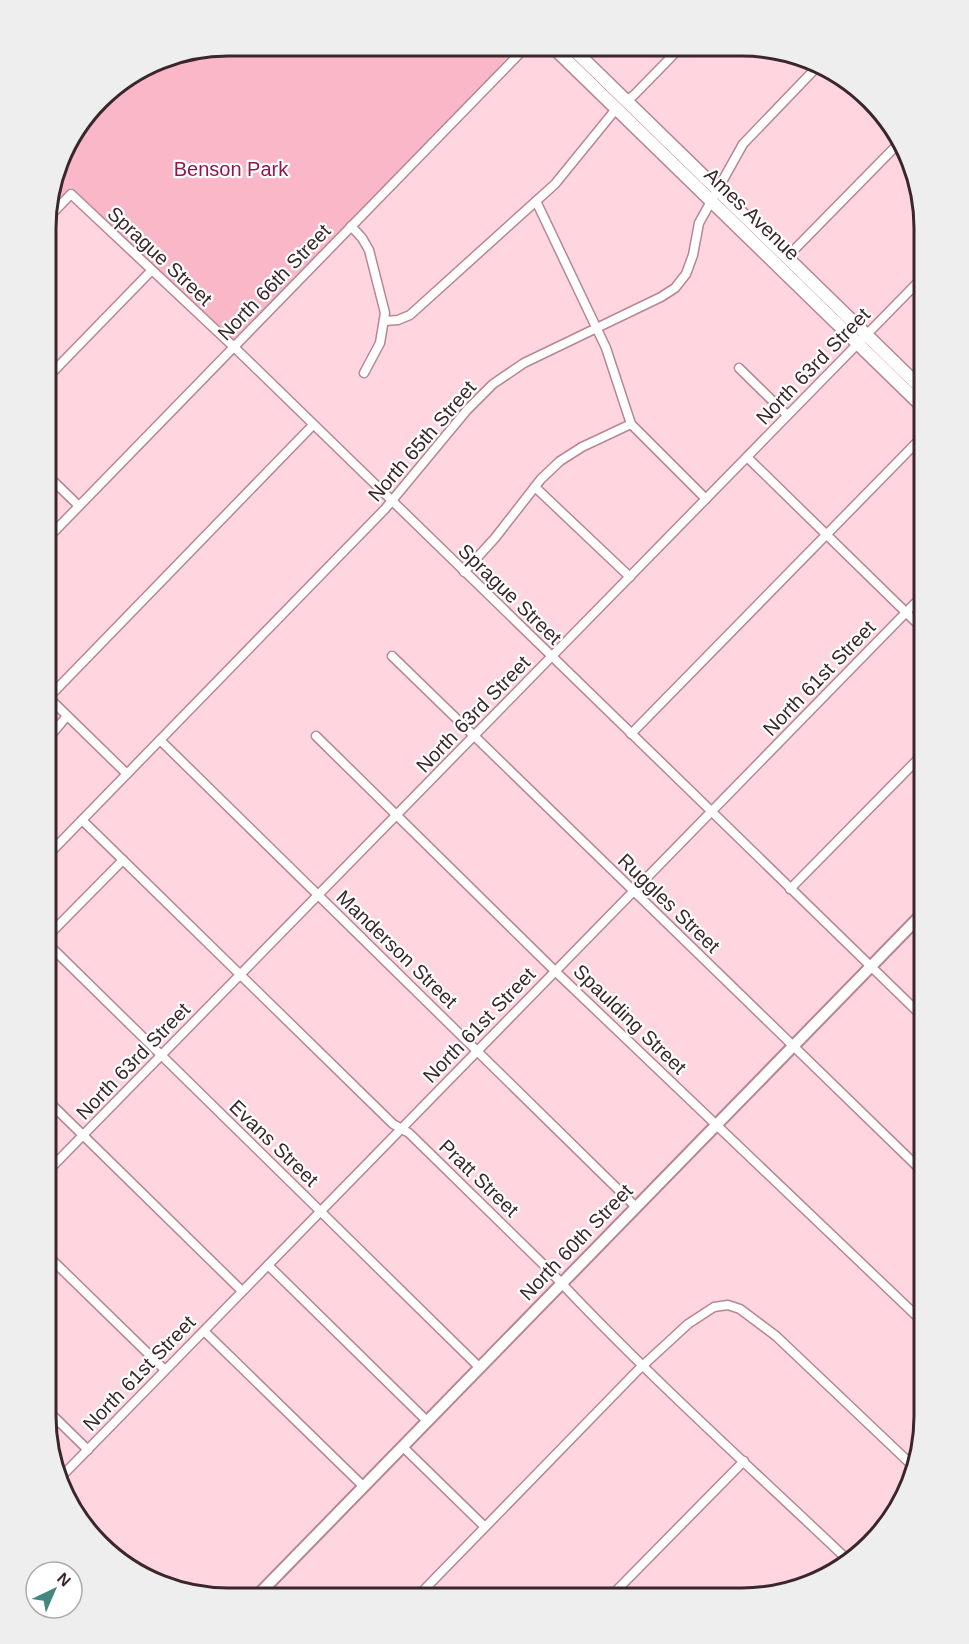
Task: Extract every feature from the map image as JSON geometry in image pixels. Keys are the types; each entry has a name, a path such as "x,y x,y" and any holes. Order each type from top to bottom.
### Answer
{"main road":[{"name":"Ames Avenue","path":"564,56 718,189 787,257 914,397"},
{"name":"Ames Avenue","path":"579,56 712,201 862,339 914,383"},
{"name":"North 60th Street","path":"265,1588 913,923"}],"street":[{"name":"North 66th Street","path":"55,530 517,56"},
{"path":"384,321 398,321 410,315 536,201 566,172 621,104 633,96 672,56"},
{"name":"North 65th Street","path":"55,848 392,502 467,410 494,384 524,363 661,297 675,288 689,267 699,223 747,138 813,71"},
{"path":"787,257 894,148"},
{"name":"Sprague Street","path":"57,209 71,194 234,347 913,1008"},
{"path":"536,201 597,328 632,424 706,499"},
{"path":"351,226 362,237 369,250 384,303 380,343 364,373"},
{"path":"55,370 151,271"},
{"name":"North 63rd Street","path":"55,1164 914,286"},
{"path":"739,368 787,416"},
{"path":"464,572 495,538 549,470 568,455 632,424"},
{"path":"55,688 313,425"},
{"path":"631,734 914,445"},
{"path":"747,457 914,620"},
{"path":"55,483 78,506"},
{"path":"535,487 630,577"},
{"name":"North 61st Street","path":"65,1473 914,604"},
{"name":"Ruggles Street","path":"392,656 913,1163"},
{"path":"55,704 127,774"},
{"path":"55,730 67,716"},
{"name":"Spaulding Street","path":"316,736 555,971 913,1313"},
{"name":"Manderson Street","path":"160,740 636,1207"},
{"path":"790,890 914,764"},
{"name":"Pratt Street","path":"82,820 393,1124 409,1133 644,1365 843,1555"},
{"path":"55,931 123,860"},
{"name":"Evans Street","path":"55,949 479,1367"},
{"path":"55,1107 242,1291"},
{"path":"55,1263 165,1371"},
{"path":"268,1265 427,1421"},
{"path":"426,1588 644,1365 688,1324 714,1307 728,1305 740,1309 776,1336 907,1461"},
{"path":"204,1330 363,1486"},
{"path":"55,1418 88,1450"},
{"path":"402,1446 486,1527"},
{"path":"619,1588 744,1461"}],"green space":[{"name":"Benson Park","path":"227,56 508,56 233,342 71,187 58,201 61,183 78,141 98,114 114,98 141,78 183,61"}]}
